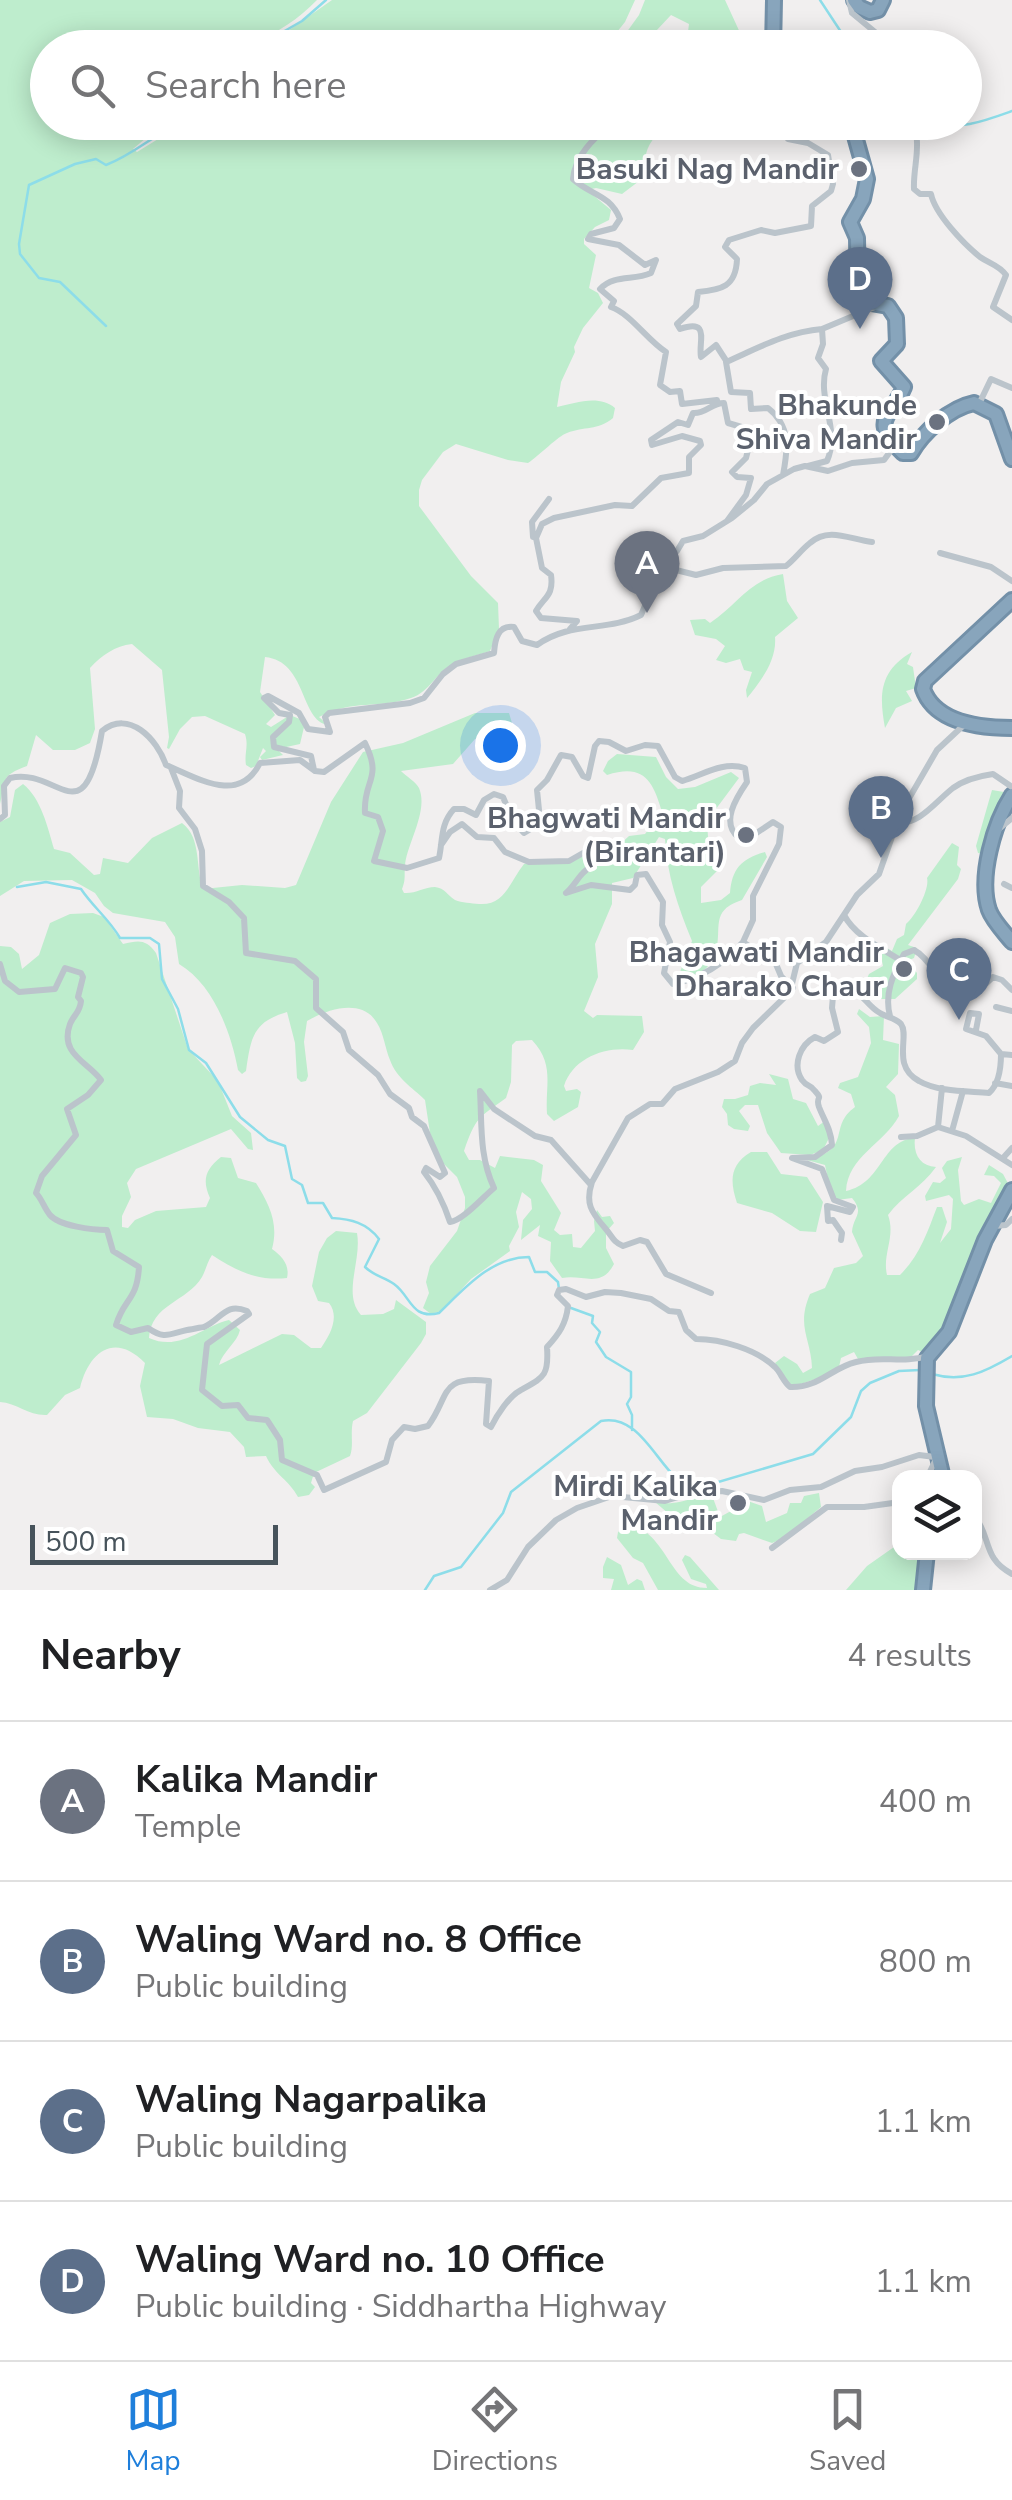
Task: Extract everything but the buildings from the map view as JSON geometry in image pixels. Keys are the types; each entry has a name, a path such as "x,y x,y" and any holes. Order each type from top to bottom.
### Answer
{"highway":[{"path":"773,30 774,0"},
{"path":"852,0 870,12 878,10 883,0"},
{"path":"856,140 867,179 863,200 850,222 857,238 857,293 865,302 894,310 899,337 881,361 904,385 904,392 885,416 885,428 903,453 911,453 926,433 952,412 979,404 996,414 1007,428 1012,460"},
{"path":"1012,600 925,681 925,696 937,708 966,724 1012,728"},
{"path":"1012,795 996,832 986,898 991,914 1012,942"},
{"path":"941,1470 926,1406 928,1356 949,1332 992,1226 1012,1190"},
{"path":"923,1590 927,1560"}],"street":[{"path":"852,0 852,13 873,30"},
{"path":"595,140 582,153 572,179 607,198 620,219 614,228 588,238 618,245 644,265 656,260 651,273 616,278 600,288 614,301 611,306 621,310 636,328 644,330 654,345 666,352 660,384 670,392 680,391 682,404 723,398 728,423 745,428 742,442 748,454 732,472 737,477 752,478 727,521"},
{"path":"783,475 788,434 785,428 768,408 750,408 750,394 731,392 726,362 716,345 701,358 704,337 700,330 680,329 677,324 696,306 698,292 715,292 734,275 737,259 725,248 729,240 761,230 775,233 811,226 812,206 826,197 833,184 828,155 808,143 788,140"},
{"path":"917,140 914,189 920,194 931,194 936,210 976,254 1003,270 1006,275 992,307 1012,320"},
{"path":"726,362 748,355 756,346 822,329 878,304"},
{"path":"668,571 660,560 677,551 683,541 703,536 727,521 767,484 826,460 832,445 829,405 823,388 826,369 818,358 823,344 822,329"},
{"path":"979,404 991,379 1012,388"},
{"path":"536,538 542,524 554,518 615,505 632,506 661,478 689,473 689,458 698,450 700,441 682,436 652,446 652,440 678,422 688,425 693,413 704,413 718,403 726,407"},
{"path":"807,467 828,471 852,462 884,460 895,445"},
{"path":"549,499 532,522 539,559 552,582 548,599 536,611 542,618 576,621 569,630"},
{"path":"314,771 311,756 274,747 273,738 289,722 290,715 278,713 264,698 268,696 299,713 308,728 330,732 325,717 329,713 403,705 424,698 449,668 494,652 501,629 514,627 522,641 530,644 586,625 621,624 641,616 654,585 672,569 696,575 724,568 786,566 819,536 832,534 872,542"},
{"path":"940,553 991,567 1012,581"},
{"path":"0,819 5,815 4,786 10,778 30,776 63,792 80,789 90,778 102,732 113,724 129,724 153,738 166,765 226,788 248,781 260,764 269,761 300,760 314,771 327,771 364,743 374,768 366,813 378,817 382,831 374,861 407,868 439,858 440,846 446,818 454,808 464,808 476,815 484,800 494,794 508,803 519,831 531,830 540,810 537,790 557,759 568,755 588,778 599,741 626,751 658,746 682,782 720,766 745,768 747,782 736,798 729,823 732,833 747,838 773,822 781,832 776,852 753,896 753,920 743,942 725,961 691,980 673,984 664,973 671,950 662,925 662,902 646,874 638,875 630,890 591,885 566,893 598,861 616,854 620,850 618,844 590,850 569,861 529,862 505,852 494,838 477,837 462,824 440,846"},
{"path":"711,1293 666,1274 647,1242 640,1240 623,1246 615,1242 590,1212 591,1185 628,1118 650,1104 662,1104 675,1090 729,1066 753,1028 793,988 797,963 821,948 857,895 879,874 896,823 937,750 966,724"},
{"path":"172,768 180,790 179,808 195,829 202,851 203,886 229,902 244,918 246,953 295,961 316,979 316,1008 343,1032 349,1050 378,1074 390,1094 404,1102 412,1118 424,1126 445,1173 440,1177 426,1168 424,1172 436,1187 436,1196 446,1208 450,1222 466,1216 475,1202 494,1188 485,1166 480,1133 480,1091 494,1109 535,1136 551,1140 591,1185"},
{"path":"896,823 919,818 955,786 980,776 993,774 1012,787"},
{"path":"996,832 1012,818"},
{"path":"1004,884 1012,888"},
{"path":"844,915 853,928 900,960"},
{"path":"834,932 853,928"},
{"path":"743,942 758,952 770,950 781,976 793,988"},
{"path":"890,1017 886,998 900,960 908,952 922,954 936,976 958,990 978,991 993,977 1012,990"},
{"path":"0,964 5,981 20,992 55,989 65,968 83,977 78,997 80,1011 70,1023 70,1046 74,1058 100,1080 68,1109 76,1135 42,1176 36,1192 59,1222 87,1230 106,1230 114,1251 139,1267 138,1288 116,1326 131,1332 148,1328 169,1338 183,1330 203,1327 224,1310 248,1310 240,1323 207,1344 202,1390 222,1406 238,1405 248,1418 268,1420 280,1440 282,1460 317,1475 324,1490 386,1462 397,1432 404,1427 428,1426 444,1391 454,1384 489,1380 486,1424 491,1427 519,1390 536,1384 548,1366 547,1347 560,1334 567,1315 568,1306 557,1295 559,1290 586,1298 605,1292 650,1300 679,1312 686,1330 696,1339 717,1339 769,1362 790,1387 812,1386 861,1360 908,1362 928,1356"},
{"path":"841,1240 842,1233 832,1220 828,1221 827,1206 850,1212 853,1207 834,1200 822,1169 792,1160 814,1157 832,1145 818,1096 801,1079 799,1054 808,1040 824,1040 838,1032 832,1002 838,994 858,993 878,1012 902,1026 901,1053 908,1072 919,1081 942,1088 989,1093 996,1084 1001,1054 991,1040 976,1030"},
{"path":"996,1007 1012,1012"},
{"path":"1001,1054 1012,1055"},
{"path":"996,1084 1012,1086"},
{"path":"938,1127 942,1088"},
{"path":"952,1132 963,1091"},
{"path":"901,1136 917,1136 938,1127 1012,1165"},
{"path":"1003,1158 1012,1148"},
{"path":"992,1226 1006,1225 1012,1219"},
{"path":"490,1590 506,1580 528,1546 556,1520 612,1496 665,1501 722,1492 764,1500 790,1490 820,1487 855,1471 919,1455 937,1457 931,1470"},
{"path":"772,1548 828,1506 892,1503"},
{"path":"982,1528 996,1564 1012,1574"}],"green space":[{"path":"0,0 317,0 279,30 30,30 30,140 144,140 133,149 137,152 156,140 652,140 646,153 651,172 622,194 596,188 587,190 611,210 609,220 584,239 596,255 589,288 598,293 603,303 574,347 557,407 602,401 615,408 613,418 602,425 563,435 528,463 456,444 443,452 422,480 419,506 471,576 498,603 499,629 490,651 447,668 411,698 343,708 319,717 328,725 312,713 289,669 265,657 260,692 275,715 266,724 271,727 290,715 302,720 304,727 300,744 277,749 283,755 262,760 260,757 266,751 263,748 256,766 251,768 246,765 245,734 205,716 192,717 167,748 162,670 132,644 120,647 90,668 95,729 90,743 75,750 53,750 36,735 27,766 6,779 0,804"},
{"path":"332,0 635,0 619,30 289,30"},
{"path":"645,0 725,0 739,30 688,30 689,24 671,15 657,30 628,30"},
{"path":"783,574 787,601 798,618 775,637 771,662 747,698 752,672 744,670 740,659 726,663 716,660 725,646 716,639 695,635 690,620 705,619 710,623 761,581"},
{"path":"912,652 907,664 913,667 916,688 906,691 912,701 896,708 885,728 882,694 887,676"},
{"path":"475,713 509,713 512,723 504,730 475,739 453,764 401,771 418,786 421,797 406,858 404,893 435,887 458,901 488,904 501,897 524,864 563,862 617,847 629,836 645,834 662,812 659,801 645,777 638,773 607,775 603,771 617,754 656,757 666,777 678,789 695,787 731,772 739,778 707,821 708,837 720,868 701,887 701,903 721,900 730,893 733,877 744,862 765,852 767,857 742,900 730,905 720,918 718,943 711,962 684,983 680,972 692,941 674,891 665,839 659,837 633,878 612,883 612,904 595,944 598,977 584,1011 593,1018 642,1016 644,1032 633,1050 601,1052 582,1061 564,1086 566,1091 581,1092 578,1107 554,1121 547,1114 544,1058 532,1040 516,1041 512,1045 511,1082 506,1098 479,1119 468,1139 464,1151 469,1160 480,1160 495,1168 500,1156 534,1160 543,1165 541,1181 561,1213 554,1230 560,1235 572,1234 573,1247 581,1248 595,1231 597,1210 602,1217 610,1216 614,1223 606,1232 606,1248 614,1264 609,1272 591,1279 562,1278 550,1261 551,1242 538,1236 540,1225 521,1240 523,1220 532,1209 531,1199 522,1192 516,1212 519,1227 510,1251 471,1279 441,1311 431,1314 423,1308 429,1293 426,1282 430,1266 457,1231 465,1197 457,1177 442,1162 430,1133 425,1100 397,1072 370,1015 344,1008 307,1021 304,1042 308,1076 301,1082 297,1078 295,1043 287,1012 276,1016 260,1026 242,1074 219,1010 202,984 179,964 175,937 165,922 113,913 95,893 72,880 24,881 0,896 0,822 10,817 15,790 23,784 39,805 54,849 70,853 94,875 100,874 103,858 128,863 152,838 182,823 193,837 203,889 242,885 285,888 296,885 331,802 363,752 403,743"},
{"path":"992,790 1004,792 983,854 978,853 976,846"},
{"path":"952,843 959,847 958,879 908,945 917,948 914,958 907,961 917,979 895,999 871,999 864,985 869,974 883,966 880,952 887,948 892,951 897,939 904,935 906,924 924,896 927,878"},
{"path":"93,913 104,917 123,944 142,942 156,953 188,1049 218,1081 232,1116 251,1133 253,1150 231,1129 136,1169 127,1183 131,1197 122,1216 122,1227 128,1228 135,1220 156,1211 206,1207 210,1198 206,1186 208,1171 221,1157 231,1158 238,1178 256,1183 265,1199 273,1222 272,1249 287,1269 287,1278 256,1276 212,1255 195,1285 156,1318 149,1338 181,1340 229,1320 240,1330 219,1365 282,1334 294,1335 311,1348 321,1348 334,1314 329,1303 318,1301 312,1286 319,1252 336,1231 357,1233 353,1297 361,1315 383,1314 394,1309 396,1300 426,1322 421,1343 367,1413 353,1421 350,1456 314,1473 311,1483 315,1487 309,1495 298,1497 266,1456 246,1457 244,1447 230,1432 147,1417 140,1386 145,1363 123,1349 105,1350 97,1356 80,1388 65,1395 47,1415 0,1402 0,946 11,947 19,954 22,969 39,955 50,923 70,914"},
{"path":"859,1009 870,1017 884,1016 883,1040 899,1044 898,1074 886,1087 895,1095 899,1116 853,1168 846,1191 868,1180 895,1146 915,1138 919,1158 936,1167 888,1215 891,1231 887,1275 900,1275 913,1260 937,1207 942,1207 947,1222 940,1243 951,1229 953,1199 949,1195 926,1201 925,1196 933,1182 940,1183 946,1178 942,1168 947,1161 962,1157 958,1170 964,1205 979,1199 991,1203 1001,1183 994,1176 984,1175 989,1165 1003,1174 1011,1189 943,1337 926,1354 918,1350 911,1357 858,1359 854,1352 841,1358 833,1373 795,1386 775,1363 784,1356 803,1373 812,1368 804,1324 810,1294 825,1288 834,1268 856,1263 863,1256 852,1232 858,1212 856,1203 852,1198 837,1200 830,1189 825,1165 807,1160 830,1150 842,1122 855,1107 851,1094 838,1088 840,1083 858,1077 871,1043 869,1027 857,1014"},
{"path":"769,1074 788,1079 793,1099 806,1103 818,1126 825,1121 829,1138 823,1150 810,1155 781,1153 767,1133 758,1105 745,1105 739,1111 750,1126 748,1131 728,1125 722,1107 724,1099 748,1095 750,1086 760,1083 776,1085"},
{"path":"751,1152 767,1152 781,1174 807,1177 823,1202 816,1232 800,1231 772,1213 737,1203 733,1175 739,1162"},
{"path":"819,1493 821,1507 784,1538 772,1543 744,1533 736,1541 721,1539 700,1523 683,1526 655,1502 713,1498 720,1517 740,1506 742,1499 762,1506 766,1522 787,1513 790,1503 801,1503 804,1496"},
{"path":"632,1524 655,1540 685,1580 707,1588 691,1579 682,1560 685,1555 719,1590 658,1590 643,1563 633,1558 617,1538 618,1532"},
{"path":"892,1548 892,1560 922,1560 920,1590 846,1590 867,1566"},
{"path":"607,1557 621,1565 628,1585 637,1579 645,1590 611,1590 614,1579 603,1578"}],"waterway":[{"path":"286,30 326,0"},
{"path":"820,0 840,30"},
{"path":"982,121 1012,111"},
{"path":"106,326 60,282 39,278 20,254 29,185 75,164 96,159 106,165 149,140"},
{"path":"17,887 46,882 81,889 120,938 150,938 159,944 162,979 178,1009 189,1050 206,1063 240,1117 268,1140 285,1146 292,1179 302,1185 308,1203 323,1203 332,1218 358,1223 379,1239 365,1267 394,1284 417,1310 439,1313 490,1268 515,1258 529,1257 535,1272 547,1272 558,1282 559,1289"},
{"path":"571,1308 593,1316 592,1323 600,1332 596,1342 606,1357 631,1372 631,1397 627,1404 632,1430"},
{"path":"932,1374 974,1374 1012,1356"},
{"path":"425,1590 434,1576 461,1567 503,1513 511,1492 601,1421 617,1421 631,1427 675,1477 698,1488 813,1454 851,1417 861,1391 870,1383 899,1371 920,1370"}],"place":[{"name":"Basuki Nag Mandir","path":"859,169"},
{"name":"Waling Ward no. 10 Office","path":"860,329"},
{"name":"Bhakunde Shiva Mandir","path":"937,422"},
{"name":"Kalika Mandir","path":"647,613"},
{"name":"Bhagwati Mandir (Birantari)","path":"746,835"},
{"name":"Waling Ward no. 8 Office","path":"881,858"},
{"name":"Bhagawati Mandir Dharako Chaur","path":"904,969"},
{"name":"Waling Nagarpalika","path":"959,1020"},
{"name":"Mirdi Kalika Mandir","path":"738,1503"}]}
